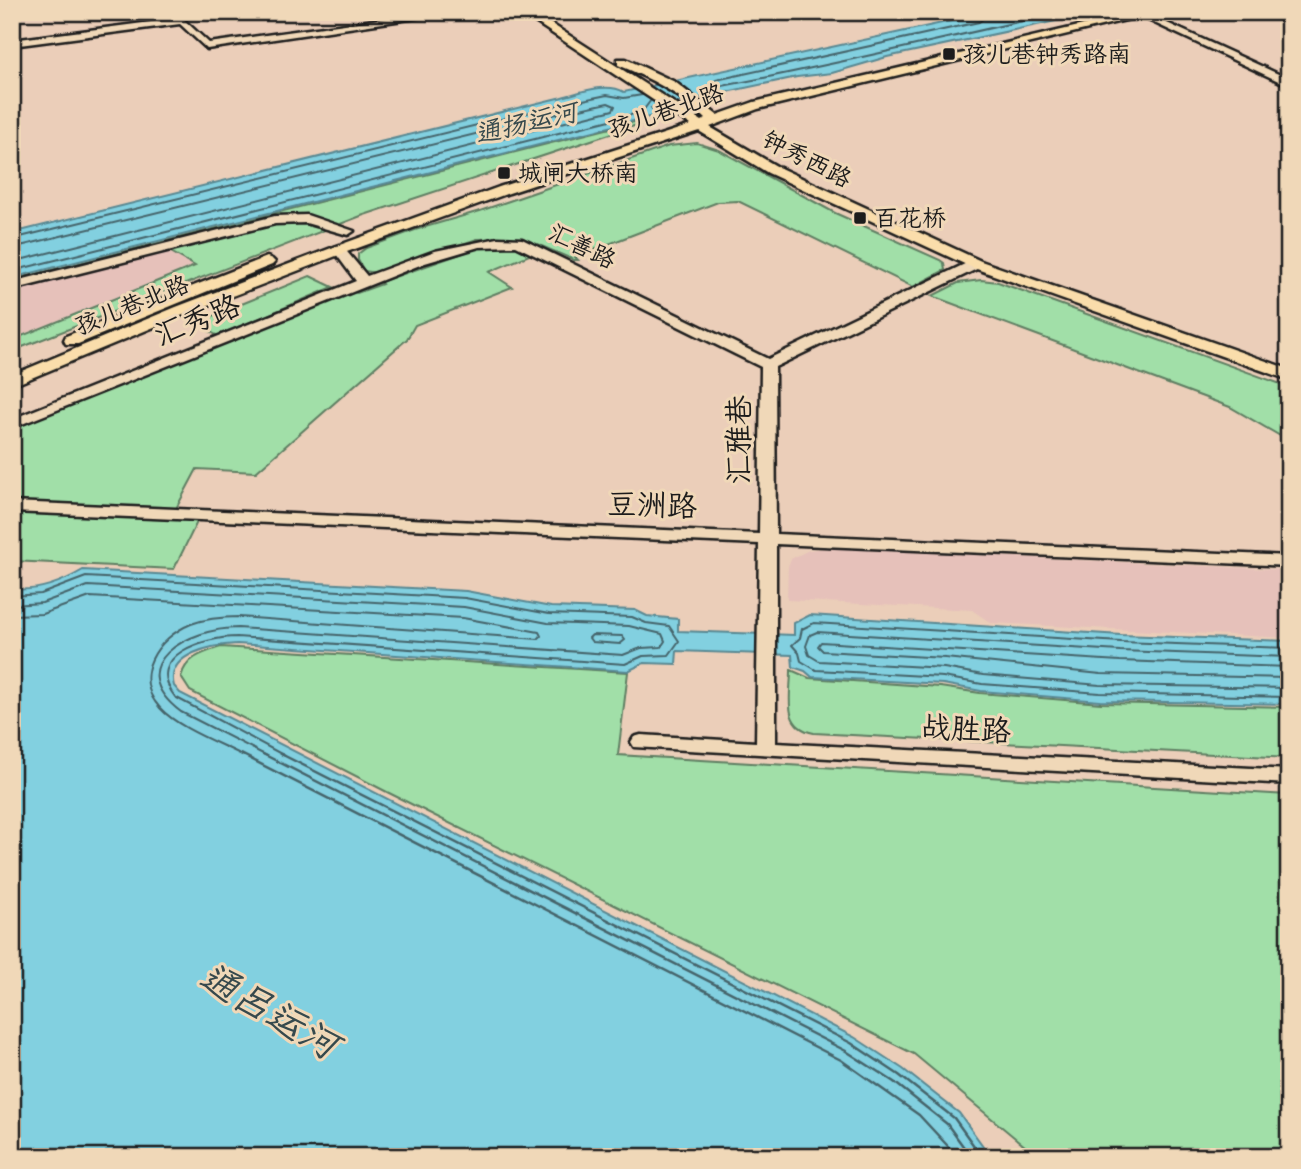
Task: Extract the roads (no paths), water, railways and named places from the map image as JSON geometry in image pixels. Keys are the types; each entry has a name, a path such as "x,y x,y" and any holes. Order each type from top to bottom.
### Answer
{"main road":[{"path":"525,12 675,103 707,118"},
{"path":"543,12 608,60 650,86"},
{"name":"孩儿巷北路","path":"12,380 182,310 339,250 707,118 1137,13 1154,12"},
{"name":"钟秀西路","path":"650,86 675,103 688,117 707,118 782,161 956,245 1289,364"},
{"path":"663,123 666,112 675,103"},
{"name":"孩儿巷北路","path":"12,365 161,302 348,231 663,123 688,117"},
{"name":"钟秀西路","path":"707,118 773,170 976,264 1289,375"}],"street":[{"path":"12,43 182,21 207,46 453,12"},
{"path":"1137,13 1289,83"},
{"path":"12,286 275,220 307,219 348,231"},
{"name":"汇善路","path":"365,282 466,246 502,240 518,242 768,365"},
{"path":"339,250 365,282"},
{"name":"汇雅巷","path":"766,748 768,365 976,264"},
{"name":"汇秀路","path":"12,424 365,282"},
{"name":"豆洲路","path":"12,507 1289,561"},
{"name":"战胜路","path":"641,742 1289,777"}],"water":[{"name":"通扬运河","path":"993,12 1098,12 887,57 832,73 797,77 651,108 653,116 12,278 12,233 591,89 609,88 624,92"},
{"name":"通吕运河","path":"83,570 466,591 551,607 635,610 647,616 678,619 678,631 794,635 794,623 810,615 1121,635 1289,641 1289,704 1100,701 981,691 943,684 812,677 793,667 792,655 677,651 676,664 644,663 628,671 237,644 205,649 184,658 177,666 173,675 174,686 180,693 854,1037 903,1069 959,1113 991,1157 12,1157 12,589 49,586"}],"place":[{"name":"孩儿巷钟秀路南","path":"949,54"},
{"name":"城闸大桥南","path":"504,173"},
{"name":"百花桥","path":"860,218"}]}
